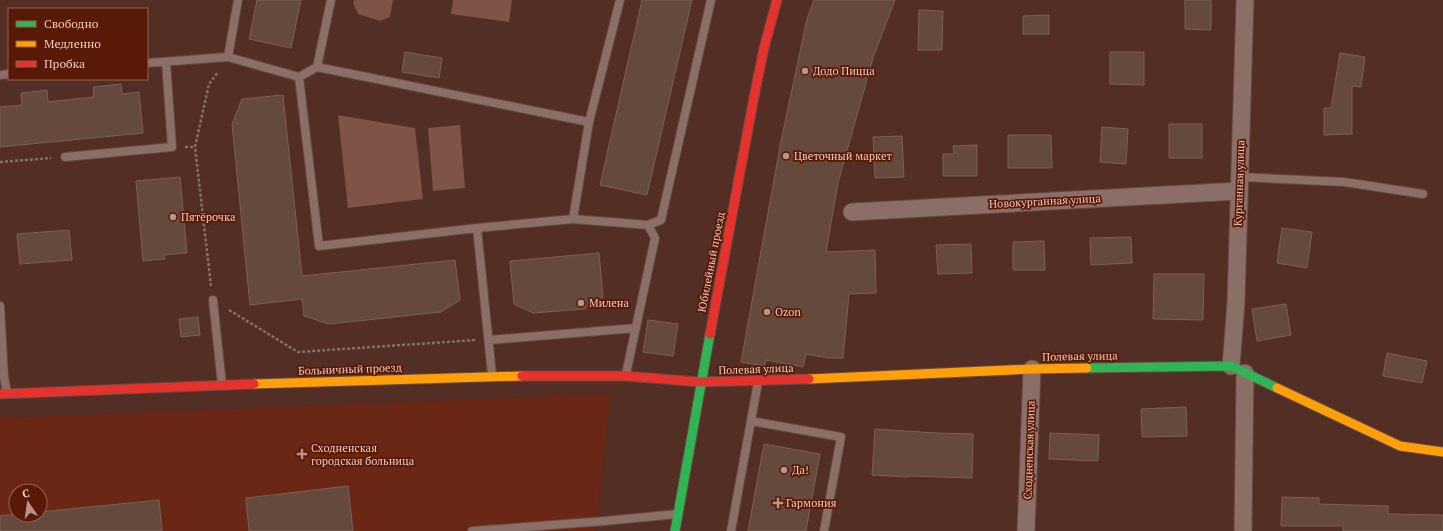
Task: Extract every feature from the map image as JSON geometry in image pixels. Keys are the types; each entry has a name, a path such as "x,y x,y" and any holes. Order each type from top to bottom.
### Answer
{"street":[{"name":"Юбилейный проезд","path":"675,531 700,382 762,59 777,0"},
{"name":"Курганная улица","path":"1238,369 1236,302 1245,0"},
{"name":"Новокурганная улица","path":"852,212 1239,184"},
{"name":"Полевая улица","path":"700,382 758,381 1032,369 1238,369 1400,446 1443,452"},
{"name":"Сходненская улица","path":"1026,531 1032,369"},
{"path":"1238,369 1243,531"},
{"name":"Больничный проезд","path":"4,394 492,376 625,376 700,382"}],"lane":[{"path":"228,57 238,0"},
{"path":"317,67 331,0"},
{"path":"573,219 589,122 620,0"},
{"path":"299,77 319,246 573,219 648,225 661,220 711,0"},
{"path":"148,63 228,57 299,77 317,67 589,122"},
{"path":"65,157 172,147 166,62"},
{"path":"1239,184 1344,182 1423,194"},
{"path":"625,376 656,238 648,225"},
{"path":"477,228 492,376"},
{"path":"213,300 222,385"},
{"path":"0,306 4,394"},
{"path":"489,340 636,328"},
{"path":"731,531 758,381"},
{"path":"751,421 841,437 824,531"},
{"path":"472,531 678,514"}],"path":[{"path":"228,57 210,84 195,147 213,300 298,352 489,340"},
{"path":"0,162 65,157"}],"shaded area":[{"path":"354,0 393,0 390,17 380,21 358,14 353,3"},
{"path":"453,0 512,0 509,22 451,14"},
{"path":"338,115 415,128 423,199 348,208"},
{"path":"460,125 465,188 433,191 428,128"},
{"name":"Сходненская городская больница","path":"611,394 595,531 0,531 0,418"}],"building":[{"path":"257,0 301,0 291,48 249,39"},
{"path":"642,0 692,0 647,195 600,185"},
{"path":"814,0 895,0 873,58 838,183 826,252 875,250 876,293 849,294 843,358 828,358 806,354 803,367 766,360 764,366 741,362 781,141 807,19"},
{"path":"1185,0 1211,0 1211,30 1185,29"},
{"path":"919,10 943,11 942,50 918,50"},
{"path":"1049,15 1049,34 1023,34 1023,16"},
{"path":"405,52 442,58 439,78 402,72"},
{"path":"1110,52 1144,52 1144,85 1110,84"},
{"path":"1340,53 1365,57 1361,87 1352,86 1352,134 1324,135 1324,108 1331,108"},
{"path":"121,84 122,94 139,92 143,133 0,147 0,107 22,105 21,93 47,90 48,102 94,97 93,87"},
{"path":"283,95 302,276 455,260 460,300 441,312 329,324 304,316 302,299 250,305 232,124 242,99"},
{"path":"1169,124 1202,124 1202,158 1169,158"},
{"path":"1102,127 1128,129 1126,164 1100,162"},
{"path":"1008,135 1051,135 1052,168 1008,168"},
{"path":"902,136 904,177 875,178 873,137"},
{"path":"977,145 977,176 943,176 943,154 954,154 953,146"},
{"path":"180,177 187,253 164,255 165,259 143,261 136,181"},
{"path":"1282,228 1312,232 1307,268 1277,263"},
{"path":"69,230 72,260 20,264 17,234"},
{"path":"1131,237 1132,263 1091,265 1090,238"},
{"path":"1044,241 1045,270 1013,270 1013,242"},
{"path":"971,244 972,273 938,274 936,245"},
{"path":"599,253 603,297 584,309 533,313 514,304 510,261"},
{"path":"1154,274 1204,274 1203,320 1153,319"},
{"path":"1286,304 1291,335 1257,341 1252,309"},
{"path":"198,317 200,335 181,337 179,319"},
{"path":"648,320 678,324 673,356 643,352"},
{"path":"1387,353 1427,361 1422,383 1383,376"},
{"path":"1186,407 1187,436 1142,437 1141,409"},
{"path":"875,429 973,434 972,478 872,475"},
{"path":"1050,433 1099,435 1098,461 1049,459"},
{"path":"764,444 820,454 806,531 748,531"},
{"path":"348,486 353,531 249,531 246,498"},
{"path":"1282,497 1319,498 1319,504 1388,506 1388,514 1443,515 1443,531 1343,531 1343,526 1281,526"},
{"path":"159,500 162,531 0,531 0,516 8,515 8,523 48,523 48,511"}],"traffic: fast":[{"path":"675,531 710,334"},
{"path":"1087,368 1231,366 1277,388"}],"traffic: slow":[{"path":"809,379 1087,368"},
{"path":"254,384 522,376"},
{"path":"1277,388 1400,446 1443,452"}],"traffic: jam":[{"path":"710,334 754,97 764,48 777,0"},
{"path":"522,376 625,376 700,382 809,379"},
{"path":"0,394 254,384"}],"place":[{"name":"Додо Пицца","path":"805,71"},
{"name":"Цветочный маркет","path":"786,156"},
{"name":"Пятёрочка","path":"173,217"},
{"name":"Милена","path":"581,303"},
{"name":"Ozon","path":"767,312"},
{"name":"Сходненская городская больница","path":"302,454"},
{"name":"Да!","path":"784,470"},
{"name":"Гармония","path":"778,503"}]}
